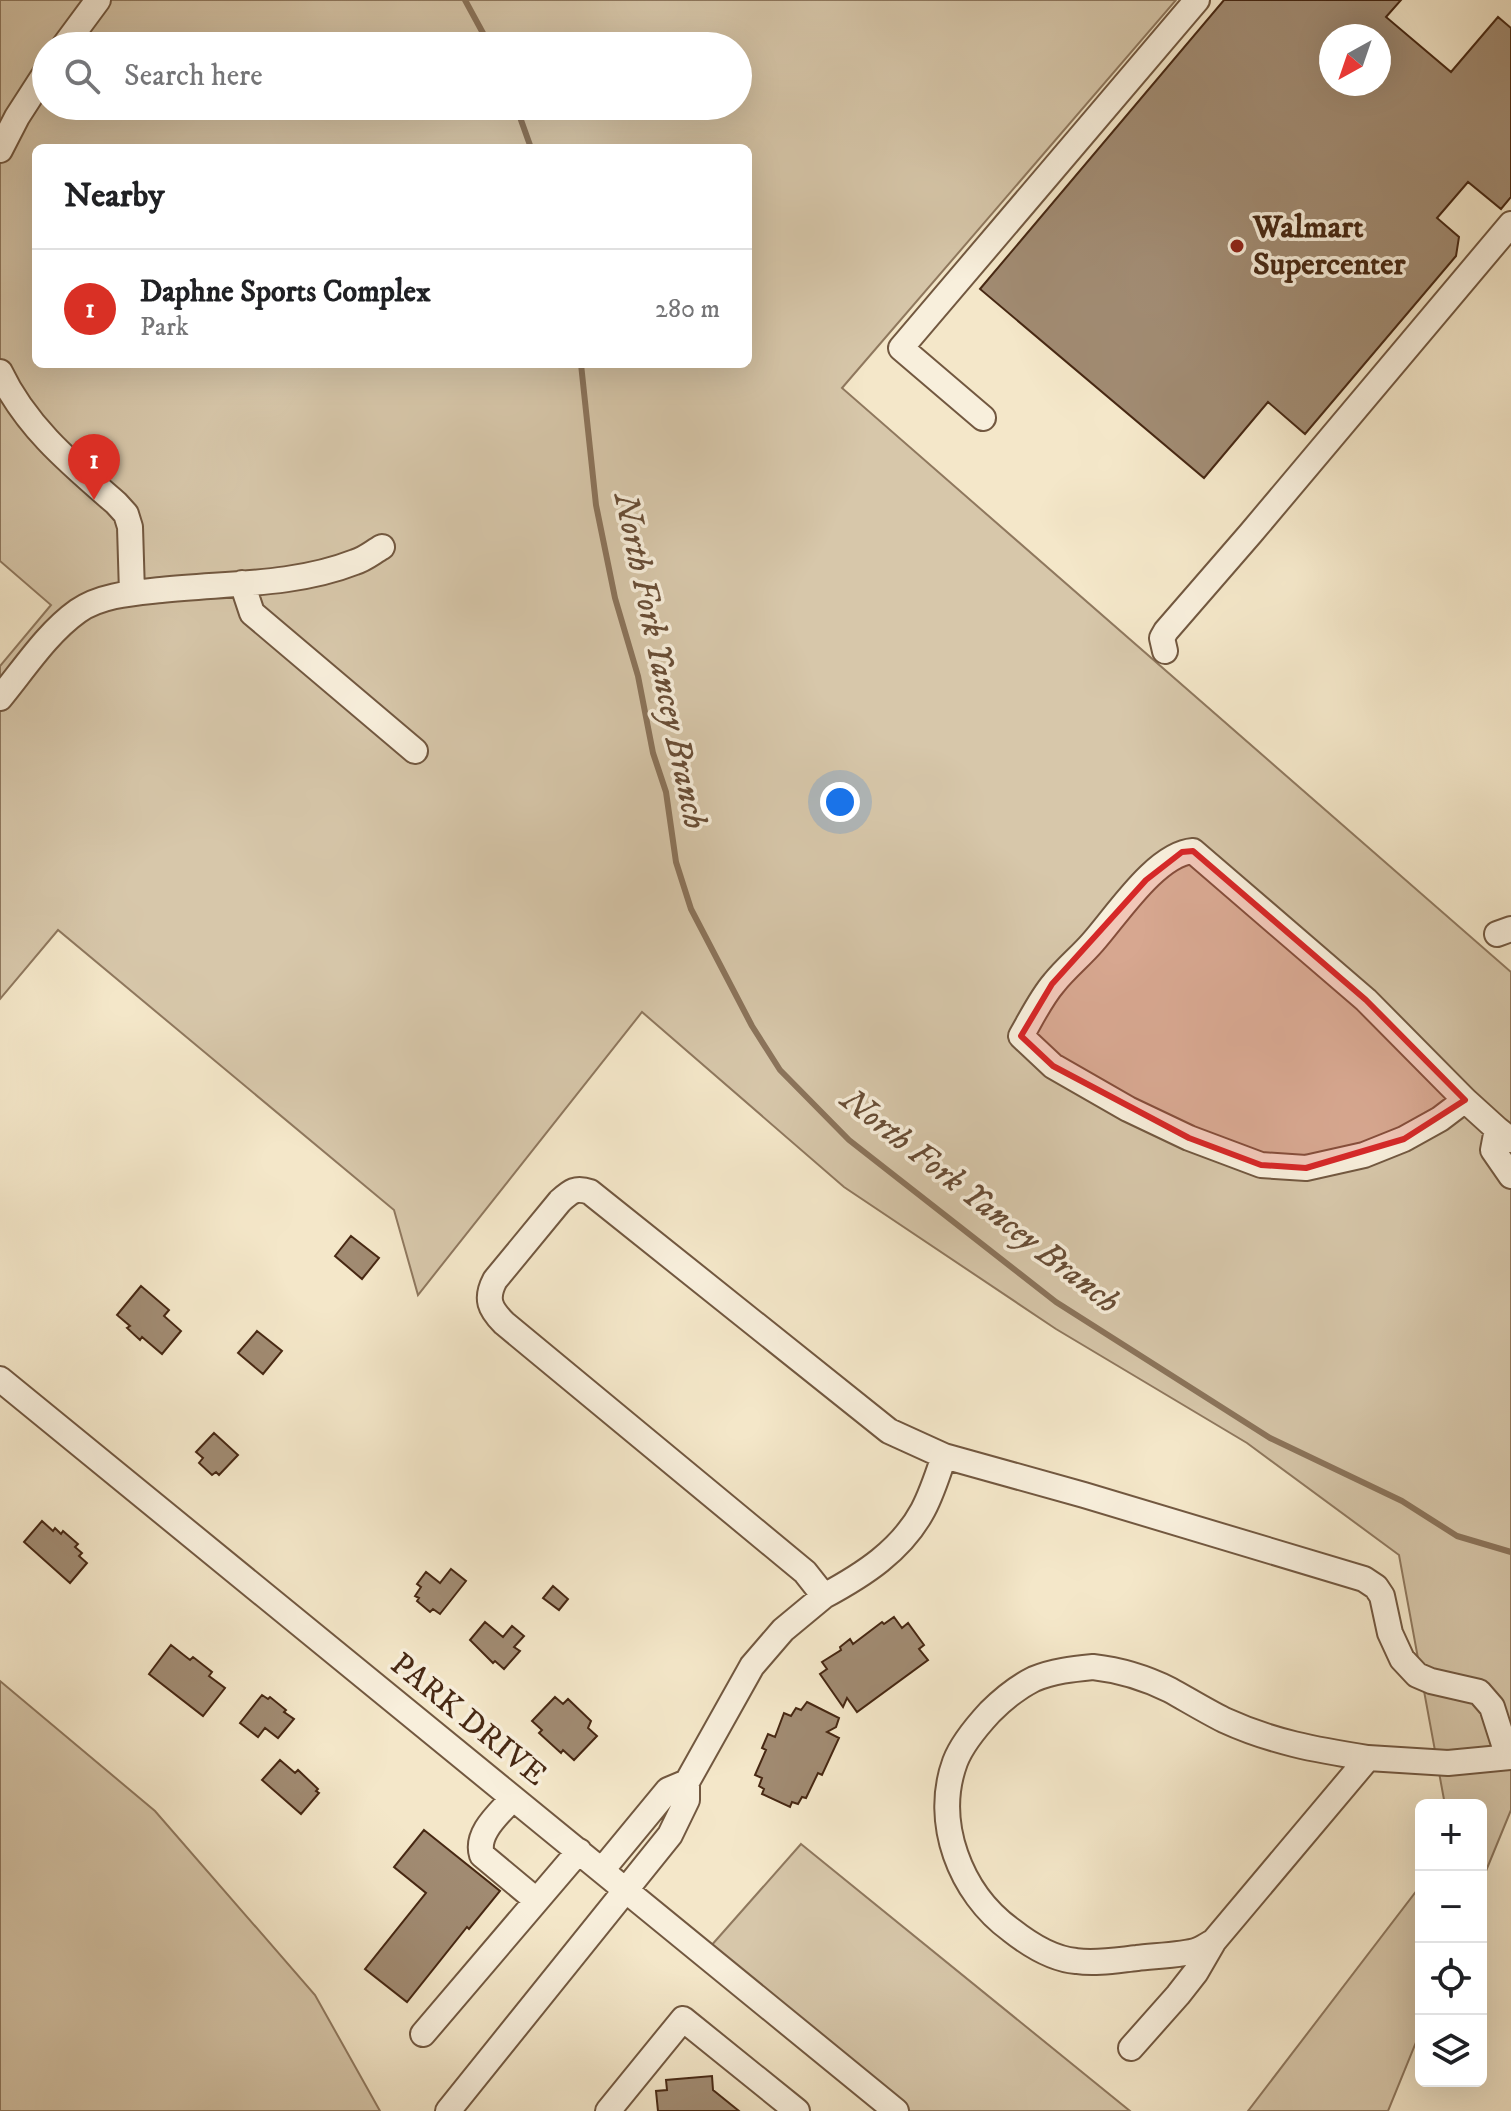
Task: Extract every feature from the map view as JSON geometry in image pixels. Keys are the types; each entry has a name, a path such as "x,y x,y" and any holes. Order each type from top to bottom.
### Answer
{"street":[{"path":"74,32 98,0"},
{"path":"983,418 901,348 1197,0"},
{"path":"0,150 32,94"},
{"path":"1165,651 1162,638 1166,631 1511,224"},
{"path":"0,372 26,416 47,442 126,514 131,537 132,593"},
{"path":"0,698 61,624 81,609 109,597 283,580 331,570 358,561 382,547"},
{"path":"242,583 252,613 415,751"},
{"path":"1465,1100 1440,1119 1404,1139 1364,1155 1306,1168 1261,1165 1189,1138 1128,1109 1053,1066 1021,1036 1052,984 1092,944 1146,880 1170,858 1193,851 1366,1000 1504,1135 1493,1150 1511,1176"},
{"path":"824,1596 805,1572 494,1313 490,1290 495,1280 570,1192 581,1189 590,1192 617,1212 889,1431 944,1456 1364,1579 1376,1587 1382,1596 1390,1633 1402,1659 1417,1675 1479,1692 1492,1707 1510,1757 1448,1763 1368,1758 1302,1748 1262,1736 1170,1691 1114,1669 1093,1667 1051,1672 1012,1693 980,1723 955,1761 946,1802 958,1861 966,1879 989,1912 1035,1949 1075,1961 1112,1961 1196,1951 1214,1941"},
{"name":"PARK DRIVE","path":"0,1379 896,2111"},
{"path":"448,2111 670,1835 687,1800 687,1782 752,1666 783,1630 824,1596 861,1575 900,1543 923,1510 944,1456"},
{"path":"1131,2048 1187,1984 1214,1941 1368,1758"},
{"path":"602,1870 668,1790 687,1782"},
{"path":"513,1798 482,1836 479,1847 482,1855 536,1900"},
{"path":"423,2034 579,1851"},
{"path":"612,2106 683,2019 797,2111"}],"highlighted area":[{"path":"1193,851 1366,1000 1465,1100 1404,1139 1306,1168 1261,1165 1189,1138 1053,1066 1021,1036 1052,984 1146,880 1182,852"}],"shaded area":[{"path":"0,0 1176,0 842,388 1511,972 1511,1810 1487,1868 1487,1799 1444,1799 1399,1555 1247,1443 1056,1329 844,1187 642,1012 418,1295 394,1210 58,930 0,999 0,666 51,605 0,561"},
{"path":"0,1681 155,1811 315,1995 380,2111 0,2111"},
{"path":"801,1844 1130,2111 909,2111 710,1947"},
{"path":"1415,1893 1415,2045 1388,2111 1248,2111"}],"building":[{"name":"Walmart Supercenter","path":"1224,0 1401,0 1386,17 1451,72 1498,17 1511,28 1511,197 1501,209 1468,182 1437,218 1459,237 1456,256 1305,434 1268,402 1204,478 980,289"},
{"path":"351,1236 379,1258 362,1279 335,1256"},
{"path":"141,1286 169,1310 164,1316 181,1331 162,1354 142,1337 140,1340 117,1315"},
{"path":"257,1331 282,1351 263,1374 238,1353"},
{"path":"214,1433 238,1455 219,1475 216,1472 212,1475 199,1463 203,1458 196,1452"},
{"path":"42,1521 53,1531 55,1528 61,1534 63,1531 78,1544 75,1547 82,1553 79,1556 87,1563 70,1583 24,1542"},
{"path":"451,1569 466,1581 440,1614 433,1609 430,1612 417,1601 419,1598 415,1596 421,1587 417,1584 426,1572 440,1583"},
{"path":"553,1586 568,1599 559,1610 543,1598"},
{"path":"894,1617 902,1628 908,1623 924,1645 919,1649 928,1660 857,1712 847,1698 843,1707 820,1674 827,1669 822,1662 841,1650 840,1647 850,1639 853,1644 882,1622 884,1624"},
{"path":"485,1622 503,1637 512,1626 524,1636 514,1647 520,1651 504,1669 495,1661 493,1663 470,1640"},
{"path":"171,1645 212,1672 209,1676 225,1688 203,1716 149,1674"},
{"path":"262,1695 268,1699 270,1697 294,1719 278,1738 265,1728 258,1737 240,1723"},
{"path":"555,1697 563,1704 568,1699 591,1721 588,1728 597,1736 574,1760 539,1733 542,1730 532,1721"},
{"path":"807,1702 839,1718 836,1727 827,1732 839,1738 822,1775 818,1773 806,1798 802,1797 798,1804 792,1802 790,1807 762,1794 764,1789 759,1786 762,1778 755,1775 766,1750 762,1748 768,1734 775,1737 784,1713 791,1716 796,1708 801,1710"},
{"path":"280,1760 295,1773 298,1770 318,1789 316,1791 319,1793 301,1814 262,1780"},
{"path":"424,1830 500,1891 407,2002 365,1969 426,1893 394,1867"},
{"path":"712,2076 713,2090 739,2111 658,2111 656,2091 667,2090 666,2080"}],"waterway":[{"name":"North Fork Yancey Branch","path":"465,0 482,32"},
{"name":"North Fork Yancey Branch","path":"521,120 530,144"},
{"name":"North Fork Yancey Branch","path":"581,368 596,505 615,598 638,676 653,753 666,792 676,862 691,909 752,1026 780,1070 849,1140 1056,1302 1270,1438 1402,1501 1457,1536 1511,1552"}],"place":[{"name":"Walmart Supercenter","path":"1237,246"},
{"name":"Daphne Sports Complex","path":"94,500"}]}
